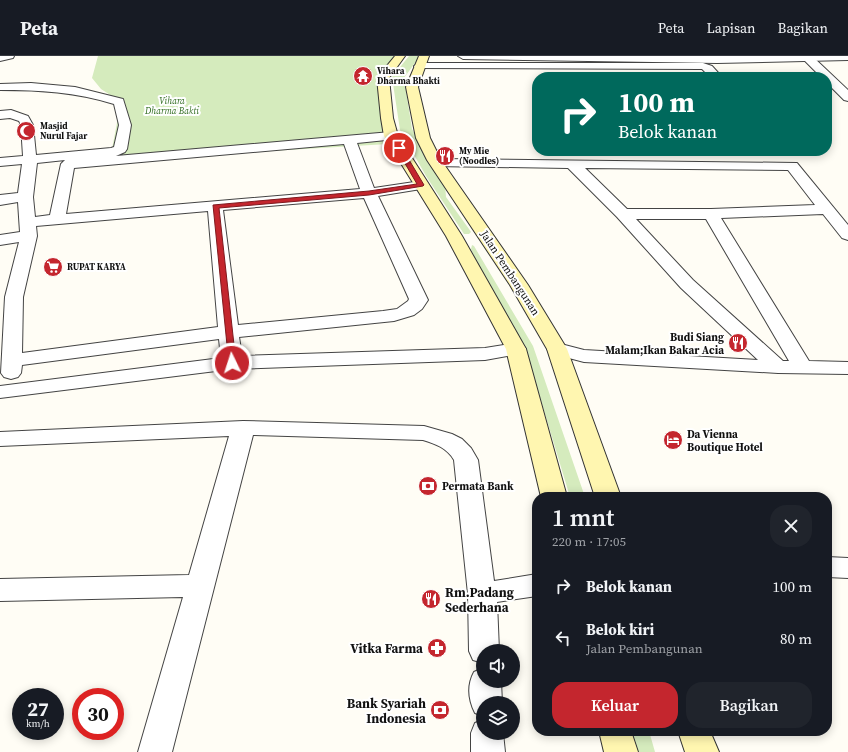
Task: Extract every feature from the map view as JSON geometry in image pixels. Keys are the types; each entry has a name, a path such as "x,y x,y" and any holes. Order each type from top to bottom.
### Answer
{"main road":[{"path":"400,56 383,78 387,118 391,136 454,236 516,349 553,492"},
{"name":"Jalan Pembangunan","path":"422,61 412,87 423,138 435,160 519,285 557,349 606,492"},
{"path":"454,236 483,231"},
{"path":"616,736 621,752"},
{"path":"696,736 702,752"}],"street":[{"path":"0,58 9,56"},
{"path":"463,56 717,60 848,57"},
{"path":"808,59 822,72"},
{"path":"422,61 539,72 623,66 705,67 710,72"},
{"path":"623,66 626,72"},
{"path":"832,82 848,97"},
{"path":"0,87 61,87 96,94 119,102 125,126 120,149 110,153 0,162"},
{"path":"0,115 11,114 24,119 27,125 30,160 11,289 7,295 0,298"},
{"path":"56,220 68,164 350,141 391,136"},
{"path":"12,360 229,332 403,314 420,300 369,193 350,141"},
{"path":"435,160 636,156"},
{"path":"709,156 786,158 784,156"},
{"path":"567,158 792,166 848,235"},
{"path":"567,158 623,214 687,284 778,367"},
{"path":"18,234 56,220 369,193 421,185"},
{"path":"0,200 25,197"},
{"path":"215,207 232,363"},
{"path":"623,214 711,214 826,209"},
{"path":"711,214 802,366"},
{"path":"18,234 12,360 5,391 232,363 484,354 516,349"},
{"path":"557,349 584,356 778,367 802,366 848,368"},
{"path":"0,439 243,428 424,433 446,439 460,449 466,460 482,594 484,644"},
{"path":"154,752 243,428"},
{"path":"832,567 848,568"},
{"path":"0,590 200,586"},
{"path":"482,594 532,586"},
{"path":"487,740 488,752"}],"green space":[{"name":"Vihara Dharma Bakti","path":"98,56 398,56 383,78 388,144 135,159 111,154 121,102 101,89 92,78"},
{"path":"409,56 420,56 404,78 412,129 445,184 446,197 471,232 469,234 464,234 426,176 400,130 392,77"},
{"path":"472,245 474,246 533,346 583,492 568,492 535,381 522,347 471,249"},
{"path":"632,736 650,736 655,752 637,752"}],"place":[{"name":"Vihara Dharma Bhakti","path":"363,76"},
{"name":"Masjid Nurul Fajar","path":"26,131"},
{"name":"My Mie (Noodles)","path":"445,156"},
{"name":"RUPAT KARYA","path":"53,267"},
{"name":"Budi Siang Malam;Ikan Bakar Acia","path":"738,343"},
{"name":"Da Vienna Boutique Hotel","path":"673,440"},
{"name":"Permata Bank","path":"428,486"},
{"name":"Rm.Padang Sederhana","path":"431,599"},
{"name":"Vitka Farma","path":"437,648"},
{"name":"Bank Syariah Indonesia","path":"440,710"}],"route":[{"path":"232,363 215,207 369,193 421,185 399,148"}]}
